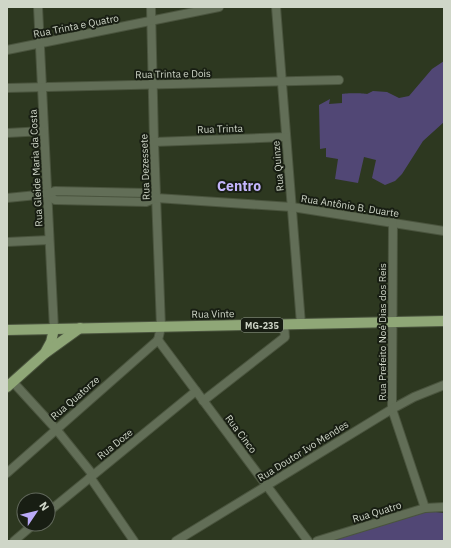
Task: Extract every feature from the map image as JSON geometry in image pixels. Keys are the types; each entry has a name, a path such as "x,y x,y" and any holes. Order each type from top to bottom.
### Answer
{"main road":[{"name":"Rua Vinte","path":"7,330 444,321"},
{"path":"10,384 44,354 80,328"},
{"path":"44,354 51,342 54,329"}],"street":[{"name":"Rua Gleide Maria da Costa","path":"38,7 54,329"},
{"name":"Rua Dezessete","path":"151,7 154,142 161,327 158,340"},
{"name":"Rua Trinta e Quatro","path":"7,50 219,7"},
{"name":"Rua Quinze","path":"276,7 301,324"},
{"name":"Rua Trinta e Dois","path":"7,88 339,80"},
{"path":"7,133 44,131"},
{"name":"Rua Trinta","path":"154,142 286,137"},
{"name":"Rua Antônio B. Duarte","path":"7,198 47,194 55,200 146,202 156,198 292,207 444,231"},
{"name":"Rua Prefeito Noé Dias dos Reis","path":"393,222 392,409 425,508"},
{"path":"7,242 49,240"},
{"path":"204,401 285,337 284,324"},
{"name":"Rua Cinco","path":"158,340 308,541"},
{"name":"Rua Quatorze","path":"7,473 158,340"},
{"path":"10,384 56,429 91,476 134,541"},
{"name":"Rua Doutor Ivo Mendes","path":"176,541 392,409 414,397 444,385"},
{"name":"Rua Doze","path":"56,505 196,391"},
{"name":"Rua Quatro","path":"317,541 425,508 444,507"},
{"path":"14,541 25,532"}],"shaded area":[{"path":"444,61 444,122 423,141 402,174 395,181 385,185 372,178 376,160 364,157 358,183 335,179 338,159 326,157 326,148 320,149 319,105 330,99 329,104 342,103 342,94 367,94 373,91 387,92 399,98 409,96 432,69"},
{"path":"428,511 444,513 444,541 327,541"}],"district":[{"name":"Centro","path":"239,186"}]}
